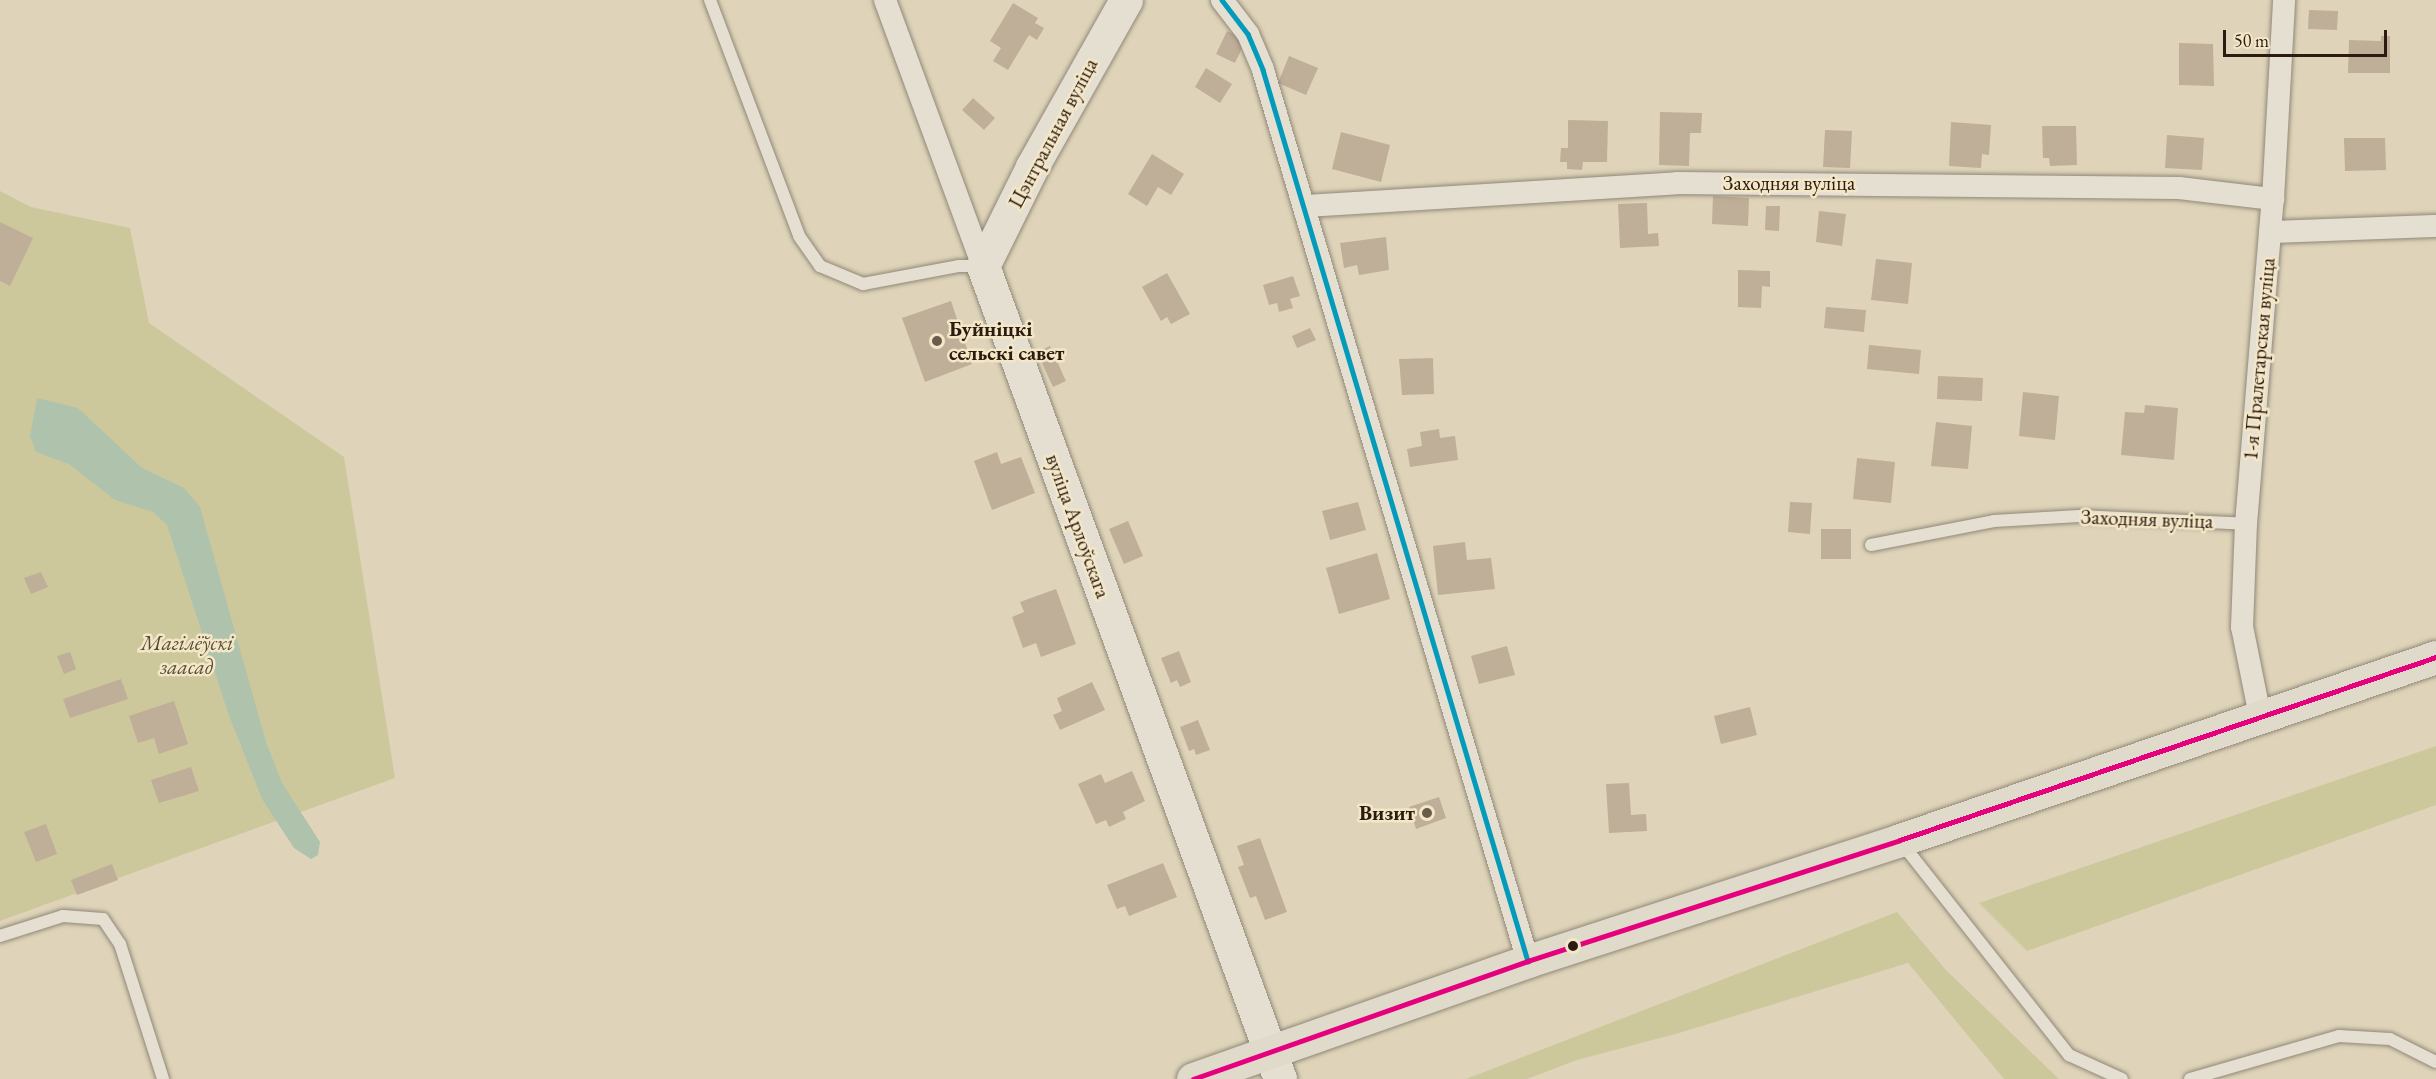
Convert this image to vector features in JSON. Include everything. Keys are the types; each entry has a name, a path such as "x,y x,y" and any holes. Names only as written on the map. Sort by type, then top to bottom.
{"main road":[{"path":"1193,1079 1275,1066 1528,961 1900,840 2436,657"}],"street":[{"name":"вуліца Арлоўскага","path":"885,0 1275,1066"},
{"name":"Цэнтральная вуліца","path":"983,266 1032,167 1126,0"},
{"path":"1222,0 1248,34 1263,70 1306,206 1528,961"},
{"name":"1-я Пралетарская вуліца","path":"2260,716 2242,627 2246,524 2273,199 2284,0"},
{"name":"Заходняя вуліца","path":"1306,206 1677,183 2179,188 2273,199"},
{"path":"2270,232 2436,226"}],"lane":[{"path":"710,0 799,236 820,266 862,284 950,267 983,266"},
{"name":"Заходняя вуліца","path":"1870,545 1994,521 2079,516 2246,524"},
{"path":"1900,840 2069,1055 2122,1079"},
{"path":"0,936 63,916 103,919 120,944 164,1079"},
{"path":"2190,1079 2339,1036 2390,1039 2436,1062"}],"green space":[{"name":"Магілёўскі заасад","path":"0,191 31,207 130,228 149,323 344,457 395,778 0,921"},
{"path":"2436,746 2436,805 2027,951 1979,903"},
{"path":"1897,912 1946,970 2059,1079 2004,1079 1908,963 1679,1033 1577,1060 1527,1079 1466,1079"}],"shaded area":[{"path":"37,398 78,408 142,468 184,488 200,507 266,742 282,783 320,842 318,855 311,859 294,848 262,799 228,713 167,525 153,512 115,500 69,464 36,452 30,436"}],"building":[{"path":"1013,3 1038,18 1035,23 1044,28 1037,40 1029,35 1008,70 993,61 1001,48 990,41"},
{"path":"2309,10 2338,11 2337,30 2308,29"},
{"path":"1227,31 1246,40 1235,63 1216,54"},
{"path":"2381,36 2390,36 2390,73 2348,73 2349,40 2381,41"},
{"path":"2179,43 2213,44 2214,86 2179,85"},
{"path":"1289,56 1318,68 1306,95 1278,83"},
{"path":"1206,68 1232,84 1220,103 1195,87"},
{"path":"973,98 995,118 984,130 962,110"},
{"path":"1660,112 1702,113 1701,133 1690,133 1689,166 1659,165"},
{"path":"1568,120 1608,121 1607,162 1583,162 1582,170 1567,169 1567,162 1560,162 1561,148 1568,148"},
{"path":"1951,122 1991,125 1989,155 1982,154 1981,168 1949,166"},
{"path":"2042,126 2076,126 2077,165 2050,166 2049,158 2043,158"},
{"path":"1825,130 1852,131 1850,168 1823,167"},
{"path":"1341,132 1390,145 1381,182 1332,169"},
{"path":"2167,135 2204,138 2202,170 2165,168"},
{"path":"2344,138 2385,138 2386,170 2345,171"},
{"path":"1152,154 1184,174 1171,195 1158,187 1147,206 1128,194"},
{"path":"1713,196 1749,198 1748,226 1712,224"},
{"path":"1647,203 1648,234 1658,233 1659,246 1620,248 1618,204"},
{"path":"1766,206 1780,206 1779,231 1765,230"},
{"path":"1819,211 1846,214 1842,246 1816,242"},
{"path":"0,222 33,238 10,286 0,281"},
{"path":"1386,237 1389,270 1359,275 1357,265 1344,268 1340,243"},
{"path":"1876,259 1912,263 1908,304 1871,300"},
{"path":"1738,270 1770,271 1770,287 1762,286 1761,308 1738,307"},
{"path":"1167,273 1190,314 1171,324 1167,317 1161,321 1142,287"},
{"path":"1293,276 1300,296 1290,299 1293,308 1279,312 1277,303 1269,305 1263,285"},
{"name":"Буйніцкі сельскі савет","path":"951,301 972,364 925,382 902,318"},
{"path":"1826,307 1866,310 1864,332 1824,328"},
{"path":"1310,328 1316,340 1297,348 1292,336"},
{"path":"1869,345 1921,350 1919,374 1867,369"},
{"path":"1050,346 1066,381 1053,387 1037,352"},
{"path":"1433,358 1434,394 1402,395 1399,359"},
{"path":"1938,376 1983,378 1982,401 1937,399"},
{"path":"2023,392 2059,396 2055,440 2019,436"},
{"path":"2145,405 2178,408 2174,460 2121,455 2125,412 2144,413"},
{"path":"1936,422 1972,426 1968,469 1931,466"},
{"path":"1439,429 1440,438 1455,436 1458,460 1410,467 1407,449 1422,446 1420,432"},
{"path":"997,452 1001,464 1021,457 1035,493 992,510 974,461"},
{"path":"1857,458 1895,462 1891,503 1853,499"},
{"path":"1358,502 1366,530 1330,540 1322,511"},
{"path":"1790,502 1812,503 1810,534 1788,532"},
{"path":"1128,521 1143,556 1124,564 1109,529"},
{"path":"1821,529 1851,529 1851,559 1821,559"},
{"path":"1465,542 1467,560 1491,558 1495,589 1438,595 1433,546"},
{"path":"1377,553 1390,599 1339,614 1326,568"},
{"path":"41,572 48,587 31,594 24,578"},
{"path":"1056,589 1076,644 1041,657 1036,643 1023,648 1012,617 1024,612 1020,602"},
{"path":"1507,646 1515,675 1479,684 1471,656"},
{"path":"1179,651 1191,682 1180,687 1177,680 1171,683 1161,658"},
{"path":"70,652 76,669 64,674 57,656"},
{"path":"121,679 128,699 70,718 63,699"},
{"path":"1092,682 1105,710 1060,730 1053,715 1062,711 1057,698"},
{"path":"174,701 188,744 159,754 154,738 138,743 129,716"},
{"path":"1750,707 1757,735 1721,744 1714,716"},
{"path":"1198,720 1210,750 1196,755 1194,749 1189,751 1180,727"},
{"path":"191,767 199,791 159,803 151,780"},
{"path":"1132,771 1145,801 1123,812 1126,819 1109,827 1106,820 1096,824 1078,784 1101,774 1105,783"},
{"path":"1629,783 1631,815 1646,814 1647,831 1609,833 1606,784"},
{"name":"Визит","path":"1439,797 1446,818 1416,829 1409,807"},
{"path":"46,824 57,854 36,862 24,832"},
{"path":"1260,838 1287,912 1265,920 1256,896 1250,898 1238,867 1244,865 1237,846"},
{"path":"1163,863 1177,897 1129,916 1125,906 1117,909 1107,885"},
{"path":"112,864 118,880 77,895 71,880"}],"transit line":[{"path":"1222,0 1248,34 1263,70 1528,961"},
{"path":"1193,1079 1528,961 1900,840 2436,657"}],"place":[{"name":"Буйніцкі сельскі савет","path":"937,341"},
{"name":"Визит","path":"1427,813"}]}
